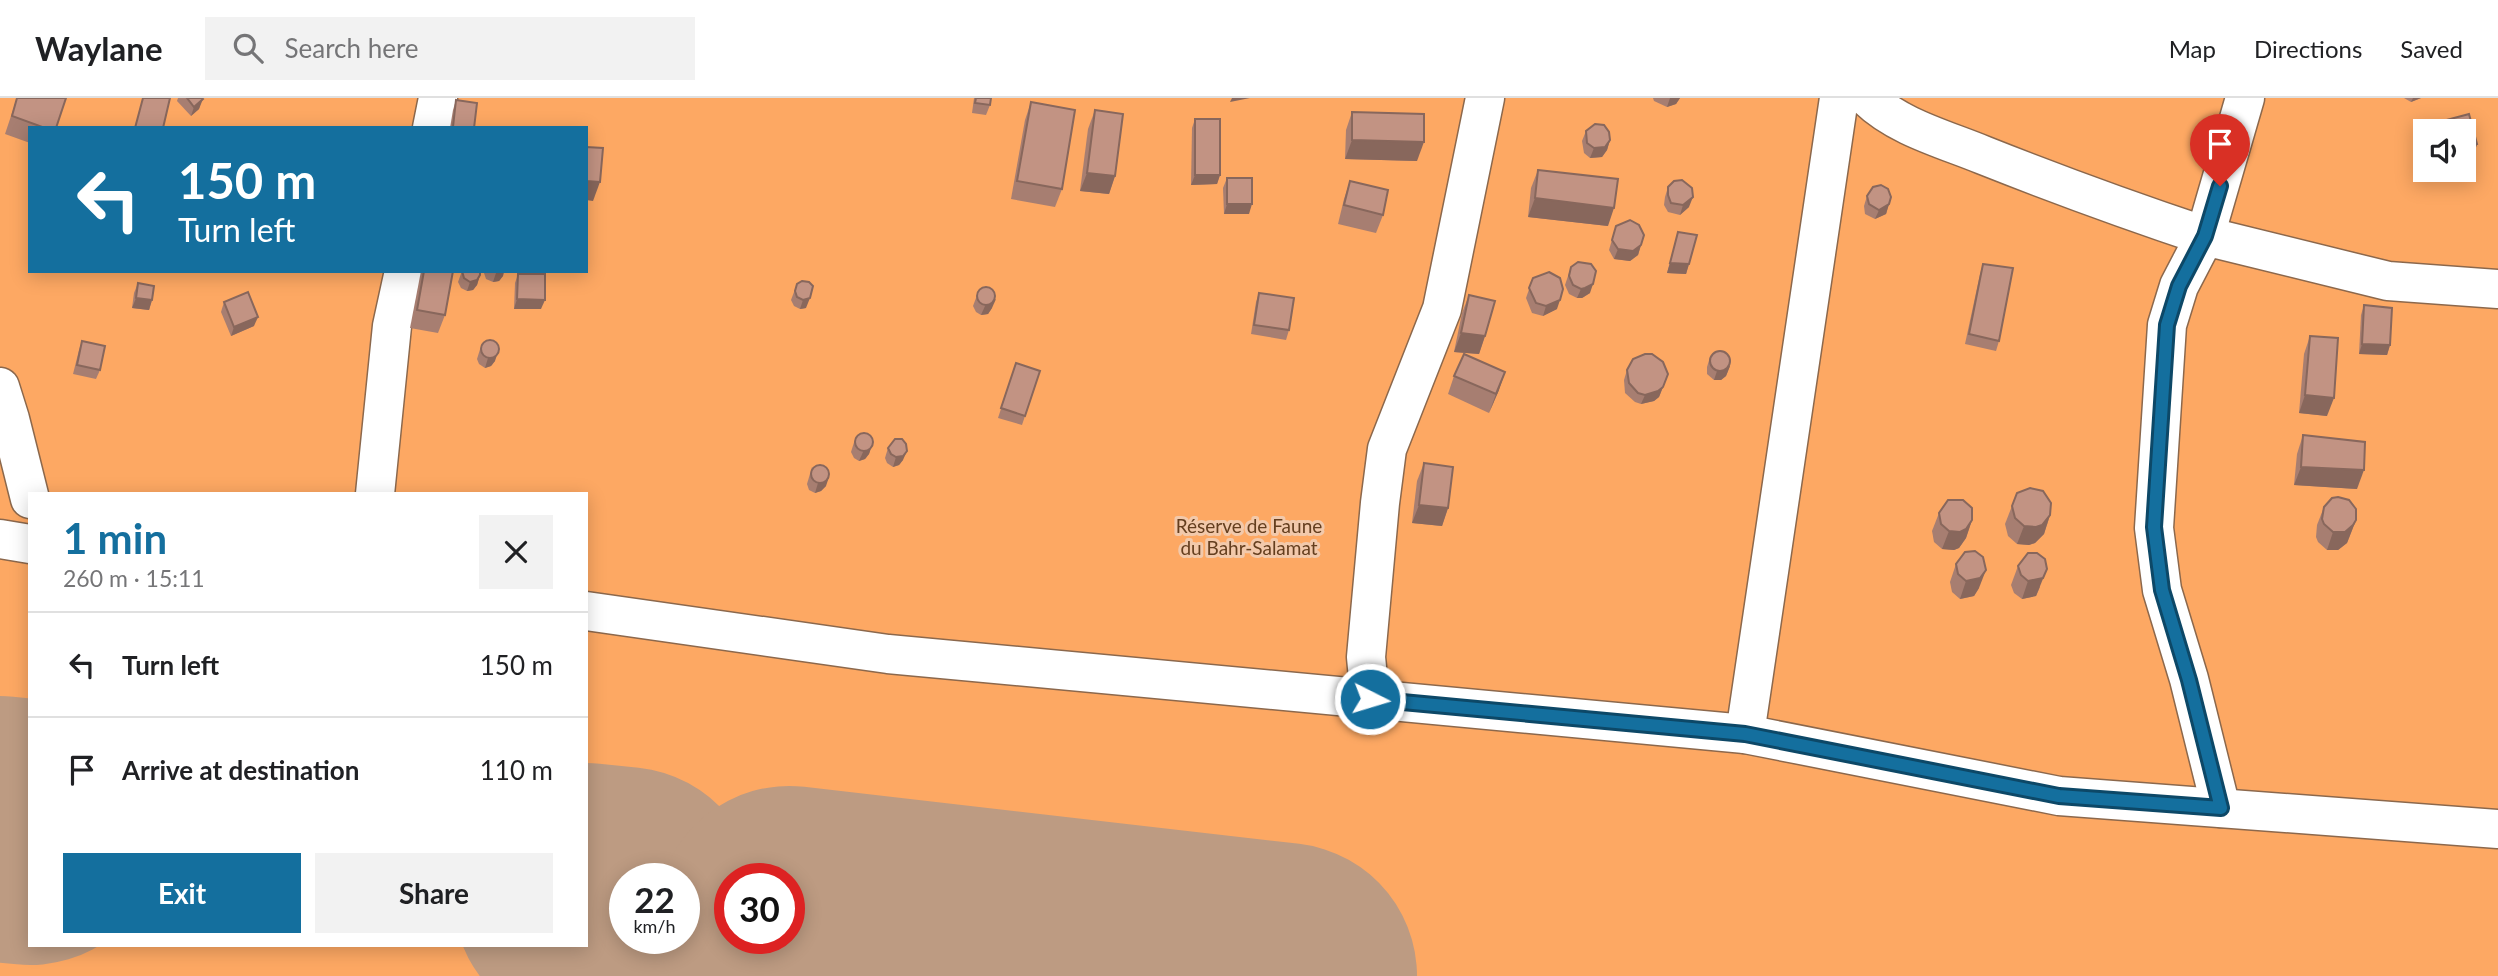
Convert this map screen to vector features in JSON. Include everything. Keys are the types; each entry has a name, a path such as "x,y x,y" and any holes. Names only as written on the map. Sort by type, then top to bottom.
{"street":[{"path":"432,126 439,98"},
{"path":"1370,699 1366,657 1387,449 1442,309 1485,98"},
{"path":"1745,734 1839,98"},
{"path":"1868,98 1910,126 2097,200 2205,236 2388,281 2498,289"},
{"path":"2221,808 2189,680 2162,590 2154,527 2167,325 2179,286 2205,236 2245,98"},
{"path":"375,492 393,326 404,273"},
{"path":"0,387 28,492"},
{"path":"0,539 28,544"},
{"path":"588,611 888,654 1745,734 2059,796 2498,829"}],"green space":[{"name":"Réserve de Faune du Bahr-Salamat","path":"0,98 2498,98 2498,976 0,976"}],"building":[{"path":"17,98 66,98 57,126 40,126 12,116"},
{"path":"143,98 170,98 163,126 136,126"},
{"path":"187,98 202,98 203,99 194,107"},
{"path":"976,98 991,98 990,105 975,103"},
{"path":"456,100 477,103 474,126 453,126"},
{"path":"1031,102 1075,110 1062,189 1017,181"},
{"path":"1095,110 1123,114 1115,176 1087,173"},
{"path":"1352,112 1424,114 1424,142 1352,140"},
{"path":"2469,114 2470,119 2450,119"},
{"path":"1195,119 1220,119 1220,175 1195,175"},
{"path":"1595,124 1604,125 1609,132 1610,140 1605,147 1594,148 1587,143 1586,131"},
{"path":"588,147 603,148 600,182 588,181"},
{"path":"1538,170 1618,179 1614,208 1535,198"},
{"path":"1227,178 1252,178 1252,204 1227,204"},
{"path":"1682,180 1692,188 1693,197 1683,205 1671,203 1668,187 1674,181"},
{"path":"1350,181 1388,190 1383,215 1344,205"},
{"path":"1881,185 1888,189 1891,197 1889,204 1879,210 1869,204 1867,196 1873,187"},
{"path":"1630,220 1639,225 1644,235 1641,245 1633,251 1618,249 1612,240 1616,226"},
{"path":"1678,232 1697,235 1689,264 1670,263"},
{"path":"1578,262 1591,264 1596,271 1593,284 1581,289 1573,285 1569,276 1571,267"},
{"path":"1983,264 2013,268 1999,341 1969,334"},
{"path":"1549,272 1560,278 1563,289 1560,300 1546,306 1536,303 1529,288 1533,278"},
{"path":"424,273 453,273 445,315 417,310"},
{"path":"463,273 480,273 477,280 470,282"},
{"path":"518,274 545,274 545,300 517,299"},
{"path":"802,281 813,286 810,298 803,300 797,297 795,291 797,284"},
{"path":"138,283 154,286 152,300 136,298"},
{"path":"986,287 994,292 995,296 990,304 986,305 978,300 977,296 982,288"},
{"path":"248,292 258,317 234,327 224,302"},
{"path":"1259,293 1294,298 1289,330 1254,325"},
{"path":"1469,295 1495,301 1485,336 1461,333"},
{"path":"2364,305 2392,308 2390,345 2362,344"},
{"path":"2310,336 2338,338 2334,398 2305,395"},
{"path":"490,340 496,343 499,349 496,355 490,358 484,355 481,349 484,343"},
{"path":"82,341 105,346 100,370 77,365"},
{"path":"1720,351 1727,354 1730,361 1727,368 1720,371 1713,368 1710,361 1713,354"},
{"path":"1464,354 1505,372 1496,394 1454,376"},
{"path":"1652,354 1663,362 1668,374 1663,387 1645,395 1638,393 1629,383 1627,370 1633,359"},
{"path":"1016,363 1040,371 1025,416 1001,408"},
{"path":"864,433 870,436 873,442 870,448 864,451 858,448 855,442 858,436"},
{"path":"2303,435 2365,442 2364,470 2301,467"},
{"path":"895,439 902,439 906,444 907,451 903,456 896,457 888,448"},
{"path":"1424,463 1453,467 1448,508 1419,505"},
{"path":"820,465 828,470 829,474 824,482 820,483 812,478 811,474 816,466"},
{"path":"2030,488 2043,491 2051,503 2050,515 2042,525 2036,527 2024,526 2015,518 2012,506 2017,493"},
{"path":"2332,498 2349,500 2356,509 2356,520 2345,532 2333,532 2322,519 2324,507"},
{"path":"1948,500 1963,500 1972,508 1972,520 1966,529 1960,532 1949,531 1941,524 1939,513"},
{"path":"1975,551 1983,557 1986,570 1980,578 1966,581 1958,574 1956,564 1965,552"},
{"path":"2028,553 2037,553 2045,559 2047,569 2043,578 2028,581 2021,575 2018,566"}],"runway":[{"path":"0,829 28,832"},
{"path":"588,896 609,898"},
{"path":"805,921 1284,976"}],"route":[{"path":"1370,699 1745,734 2059,796 2221,808 2189,680 2162,590 2154,527 2167,325 2179,286 2205,236 2220,186"}]}
